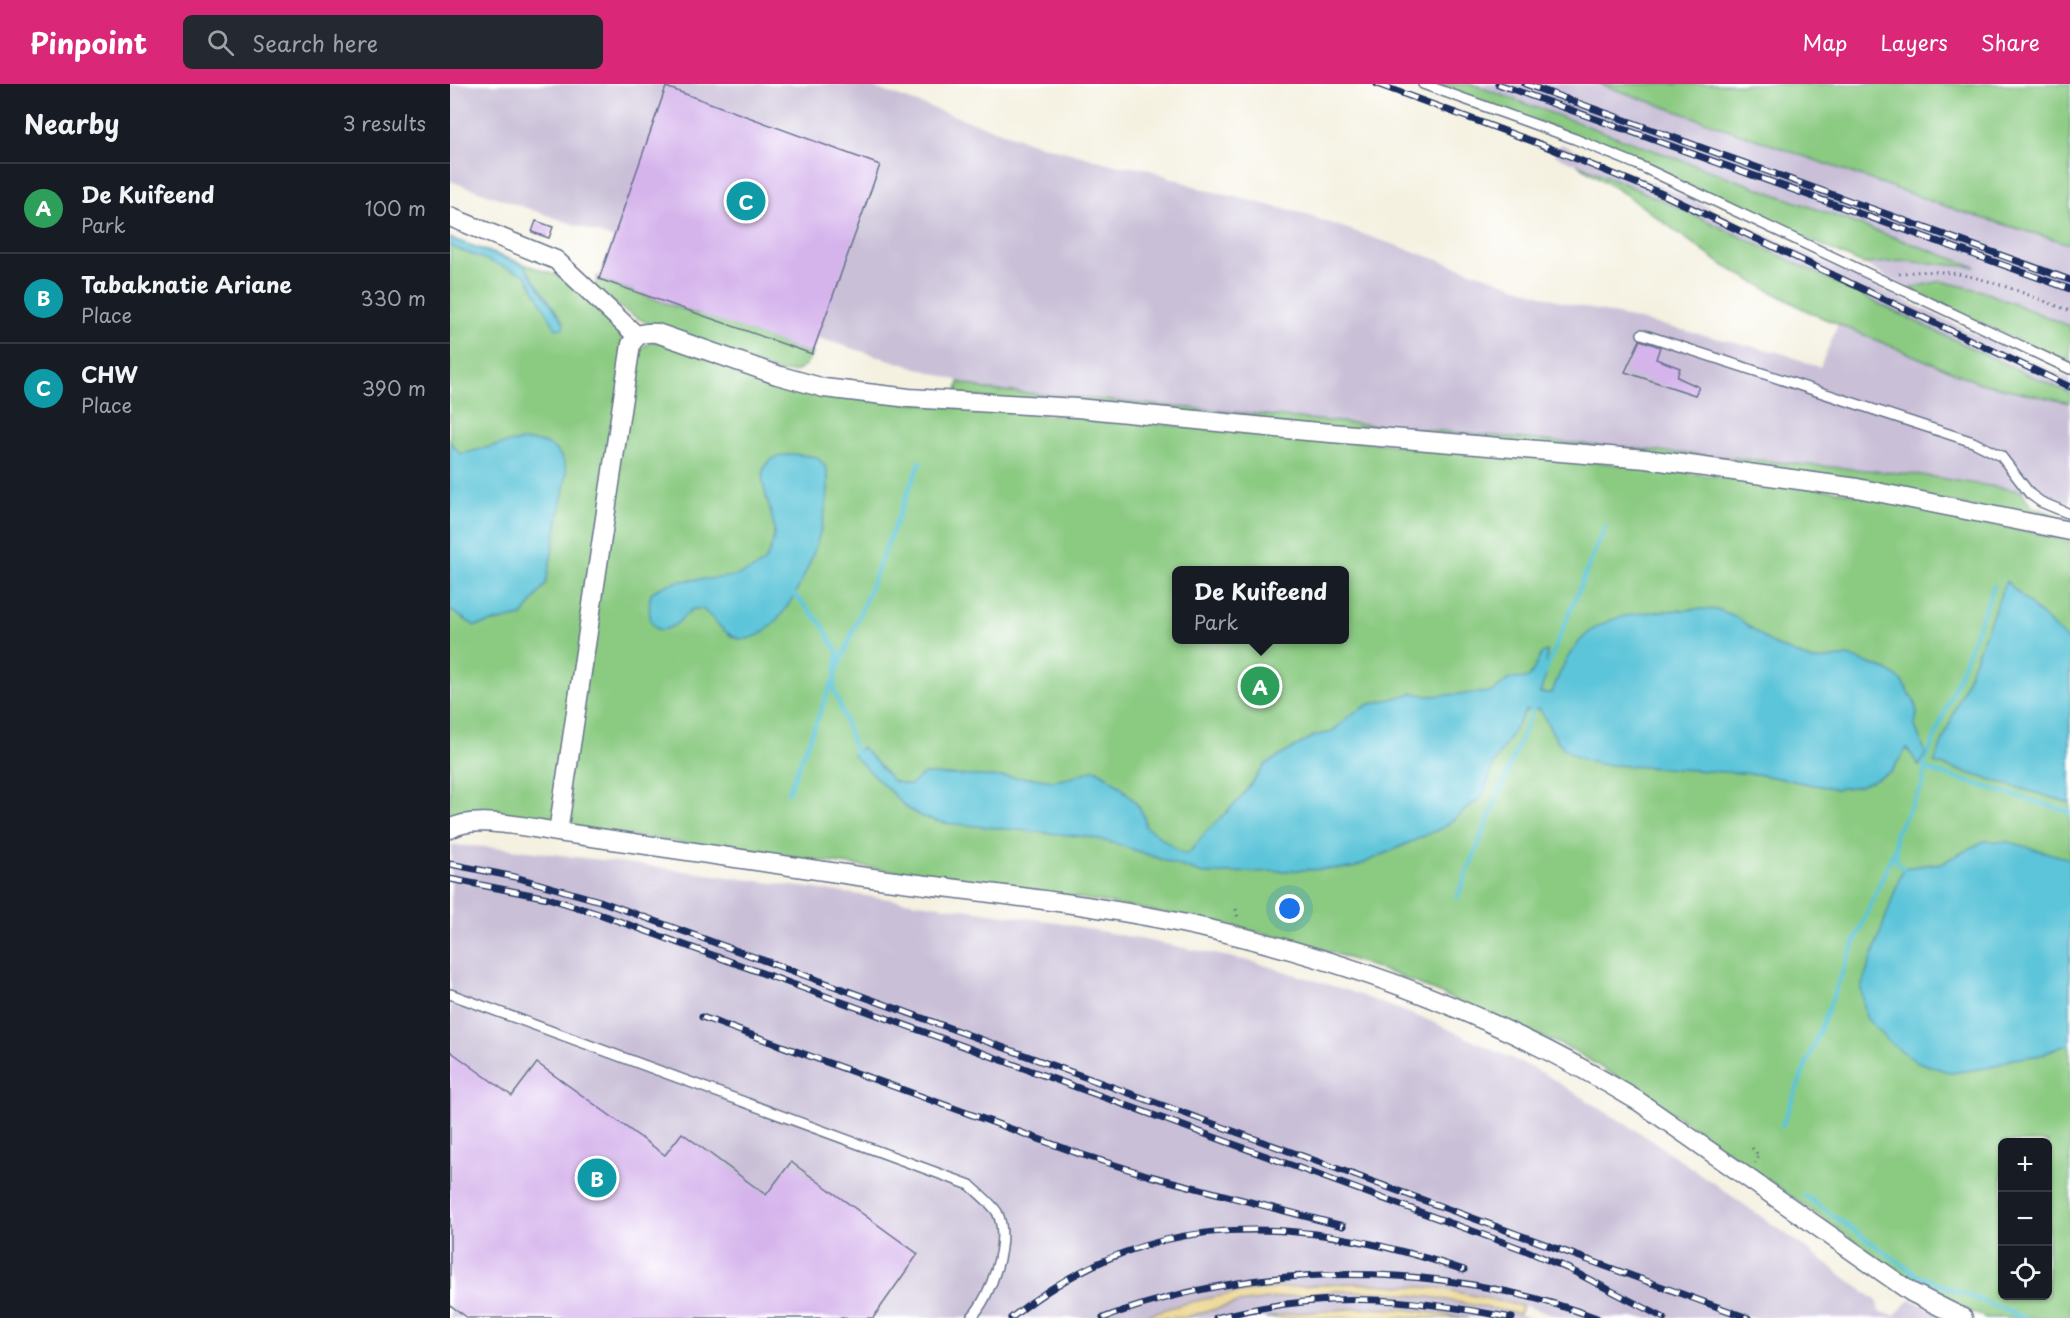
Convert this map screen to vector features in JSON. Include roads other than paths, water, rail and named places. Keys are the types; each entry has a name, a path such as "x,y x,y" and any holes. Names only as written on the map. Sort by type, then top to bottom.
{"street":[{"path":"450,217 556,260 637,336"},
{"path":"558,832 631,344 637,336 645,332 657,333 777,375 824,388 909,398 1077,408 1307,431 1646,459 1857,488 2070,531"},
{"path":"450,830 459,824 477,822 1105,909 1238,936 1405,988 1476,1017 1592,1073 1638,1101 1911,1292 1962,1318"}],"lane":[{"path":"1423,84 1626,160 2070,369"},
{"path":"1642,334 1973,442 2001,456 2030,494 2041,502 2070,514"},
{"path":"450,994 970,1185 997,1212 1000,1229 999,1256 993,1285 980,1308 971,1318"}],"water":[{"path":"450,238 524,265 564,323 563,328 556,329 526,275 450,246"},
{"path":"450,442 461,454 512,442 540,442 551,447 563,461 567,472 546,584 522,616 475,626 450,610"},
{"path":"793,454 819,459 826,469 828,490 817,543 806,572 793,598 777,620 759,635 741,639 730,635 702,609 693,609 674,625 663,630 657,629 651,620 649,606 651,593 678,582 736,576 764,562 774,535 763,484 763,473 767,464 776,457"},
{"path":"2006,581 2070,643 2070,803 1934,763"},
{"path":"1720,610 1736,617 1773,644 1813,661 1848,656 1887,670 1901,680 1915,702 1917,714 1915,726 1926,754 1919,766 1907,748 1891,772 1860,786 1836,789 1756,774 1598,764 1567,751 1556,738 1540,709 1526,710 1493,765 1483,796 1444,827 1353,868 1203,874 1117,844 1089,837 944,823 922,817 907,808 853,755 862,747 893,781 910,785 924,774 1034,778 1052,781 1070,778 1095,769 1119,786 1135,802 1141,810 1145,826 1183,854 1189,853 1205,833 1239,800 1266,764 1314,736 1332,732 1349,716 1367,705 1414,693 1428,696 1493,692 1509,679 1529,678 1542,653 1547,651 1546,675 1540,693 1552,693 1563,665 1576,645 1591,631 1608,621 1648,612"},
{"path":"1984,841 2009,842 2070,859 2070,1046 2060,1046 2042,1055 2012,1059 1992,1067 1951,1073 1918,1062 1890,1043 1866,1018 1861,988 1903,868 1942,863"}],"waterway":[{"path":"839,666 920,462"},
{"path":"1544,675 1605,526"},
{"path":"1924,765 1994,586"},
{"path":"794,594 822,624 838,654 834,689 857,756"},
{"path":"788,793 832,682"},
{"path":"1457,898 1534,706"},
{"path":"1903,868 1897,864 1895,835 1923,784 1925,766"},
{"path":"1925,769 2070,812"},
{"path":"1782,1126 1851,951 1895,848"},
{"path":"1804,1195 1917,1275 2025,1318"}],"railway":[{"path":"1377,84 1540,144 1660,193 2070,387"},
{"path":"1498,84 2070,289"},
{"path":"1525,84 2070,280"},
{"path":"450,864 515,877 600,901 1748,1318"},
{"path":"450,879 548,898 602,915 1525,1250 1569,1269"},
{"path":"702,1017 1080,1154 1150,1176 1343,1226"},
{"path":"1011,1318 1064,1281 1118,1255 1173,1238 1229,1231 1286,1231 1344,1238 1464,1270"},
{"path":"1561,1265 1664,1318"},
{"path":"1103,1318 1163,1299 1224,1285 1287,1277 1350,1274 1413,1277 1475,1285 1537,1299 1597,1318"},
{"path":"1216,1318 1292,1303 1328,1300 1400,1301 1512,1318"}],"place":[{"name":"CHW","path":"746,201"},
{"name":"De Kuifeend","path":"1260,686"},
{"name":"Tabaknatie Ariane","path":"597,1178"}]}
